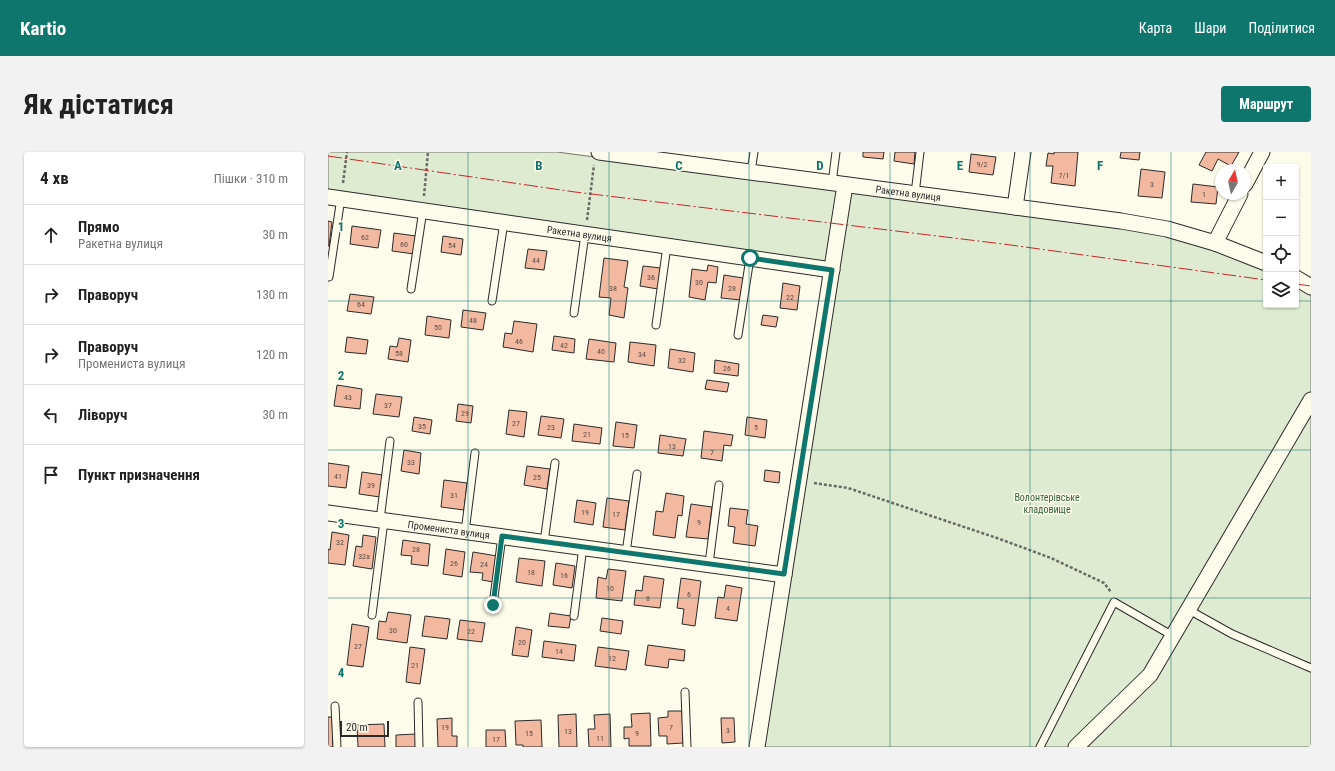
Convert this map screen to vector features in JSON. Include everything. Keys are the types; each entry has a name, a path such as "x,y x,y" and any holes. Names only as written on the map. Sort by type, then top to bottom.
{"street":[{"path":"1015,207 1023,152"},
{"path":"1251,173 1262,152"},
{"name":"Ракетна вулиця","path":"597,156 670,157 751,172 1121,221 1167,229 1215,242 1263,262"},
{"path":"757,747 832,270 839,184"},
{"name":"Ракетна вулиця","path":"334,197 832,270"},
{"path":"1215,242 1237,200"},
{"path":"1299,280 1311,287"},
{"path":"1076,747 1150,675 1311,400"},
{"name":"Промениста вулиця","path":"328,513 784,574"}],"lane":[{"path":"751,172 754,152"},
{"path":"836,152 839,184"},
{"path":"915,194 920,152"},
{"path":"329,277 334,197"},
{"path":"411,289 422,210"},
{"path":"492,301 504,222"},
{"path":"574,313 585,234"},
{"path":"656,325 668,246"},
{"path":"738,335 750,258"},
{"path":"372,615 390,441"},
{"path":"465,532 476,453"},
{"path":"544,542 555,463"},
{"path":"626,553 637,474"},
{"path":"709,564 719,485"},
{"path":"493,605 502,536"},
{"path":"574,616 583,548"},
{"path":"1040,747 1114,602 1173,636"},
{"path":"1189,610 1232,634 1311,668"},
{"path":"684,692 687,747"},
{"path":"418,702 419,747"},
{"path":"335,706 337,747"}],"path":[{"path":"334,197 347,152"},
{"path":"422,210 428,152"},
{"path":"585,234 597,156"},
{"path":"799,480 848,488 1051,558 1104,583 1111,591 1114,602"}],"green space":[{"name":"Волонтерівське кладовище","path":"328,152 557,152 829,188 1121,221 1263,262 1263,308 1299,308 1299,280 1311,287 1311,747 757,747 832,265 328,190"}],"building":[{"path":"863,152 884,152 883,159 863,157"},
{"path":"895,152 915,152 914,164 894,161"},
{"path":"1054,152 1078,152 1075,186 1051,183 1053,166 1046,166 1048,153 1054,154"},
{"path":"1121,152 1140,152 1139,160 1120,158"},
{"path":"1206,152 1239,152 1232,164 1227,164 1218,159 1212,171 1199,165"},
{"path":"971,154 996,157 993,175 969,172"},
{"path":"1141,169 1165,172 1162,198 1138,196"},
{"path":"1193,184 1215,187 1216,204 1191,202"},
{"path":"328,221 332,222 329,246 328,246"},
{"path":"352,226 381,230 378,248 350,244"},
{"path":"394,233 416,236 414,254 392,251"},
{"path":"443,236 463,239 461,255 441,252"},
{"path":"528,249 547,251 544,270 525,268"},
{"path":"604,258 628,261 624,287 628,288 624,318 609,315 611,298 599,297"},
{"path":"708,265 718,267 716,283 708,282 705,300 689,297 692,269 707,271"},
{"path":"643,266 661,268 658,289 640,286"},
{"path":"724,275 743,278 741,300 721,298"},
{"path":"783,283 800,286 797,310 780,308"},
{"path":"350,294 374,297 371,314 347,311"},
{"path":"463,310 486,313 483,330 461,327"},
{"path":"763,315 778,317 776,327 761,325"},
{"path":"427,316 451,320 449,338 425,335"},
{"path":"514,321 537,324 533,352 503,347 505,333 512,334"},
{"path":"554,336 575,339 574,353 552,350"},
{"path":"347,337 368,340 366,354 345,352"},
{"path":"399,338 411,340 408,362 388,359 390,346 397,347"},
{"path":"589,339 616,343 614,362 586,359"},
{"path":"630,342 656,345 654,366 628,362"},
{"path":"670,349 695,353 693,372 668,368"},
{"path":"715,360 739,364 738,376 714,373"},
{"path":"707,380 729,383 727,392 705,389"},
{"path":"337,385 362,389 360,409 334,406"},
{"path":"376,394 402,397 399,417 373,414"},
{"path":"458,404 473,406 471,423 456,421"},
{"path":"509,410 527,412 524,437 506,434"},
{"path":"541,416 564,419 561,438 538,435"},
{"path":"414,417 432,420 430,434 412,431"},
{"path":"747,417 767,420 765,438 745,435"},
{"path":"616,422 637,425 634,448 613,446"},
{"path":"574,424 602,428 600,444 572,441"},
{"path":"704,431 733,435 731,446 724,445 722,461 701,458"},
{"path":"660,435 686,439 683,456 658,453"},
{"path":"404,450 421,453 419,474 401,471"},
{"path":"328,463 349,466 346,488 328,486"},
{"path":"527,466 550,469 547,489 524,485"},
{"path":"765,470 780,472 779,483 764,481"},
{"path":"362,472 383,475 380,497 359,494"},
{"path":"444,480 467,483 464,510 441,507"},
{"path":"666,493 684,496 682,516 678,515 675,538 653,535 656,511 663,512"},
{"path":"607,498 629,501 625,530 603,527"},
{"path":"577,500 596,503 593,525 574,522"},
{"path":"691,504 712,507 708,539 686,537"},
{"path":"730,508 748,510 746,524 758,526 755,546 733,543 735,527 728,526"},
{"path":"332,532 349,535 345,565 328,563 328,549 330,550"},
{"path":"363,535 376,537 372,569 353,566 356,546 362,547"},
{"path":"403,540 430,544 428,566 411,564 412,556 401,555"},
{"path":"446,549 465,552 462,577 443,574"},
{"path":"473,552 497,556 493,582 482,580 483,573 470,572"},
{"path":"519,558 545,561 542,586 516,582"},
{"path":"556,563 575,566 572,588 553,585"},
{"path":"608,569 626,571 622,601 596,598 598,577 606,579"},
{"path":"644,576 664,579 660,608 634,605 636,590 642,591"},
{"path":"681,578 701,581 695,626 682,624 684,609 677,608"},
{"path":"726,585 742,588 737,621 715,618 718,597 724,598"},
{"path":"388,612 411,615 407,643 377,639 379,621 386,622"},
{"path":"550,613 571,616 569,628 548,626"},
{"path":"425,616 450,619 447,639 422,636"},
{"path":"602,618 623,621 621,634 600,631"},
{"path":"460,620 485,623 482,642 457,639"},
{"path":"352,624 369,627 363,667 347,665"},
{"path":"516,627 532,630 528,657 512,655"},
{"path":"544,641 576,645 574,661 542,657"},
{"path":"648,645 685,650 684,661 669,659 668,668 645,665"},
{"path":"410,647 425,649 420,684 406,682"},
{"path":"598,647 629,651 626,670 595,666"},
{"path":"668,711 682,711 683,743 667,744 667,736 659,736 658,718 668,717"},
{"path":"650,713 651,746 629,746 629,738 624,739 624,727 632,727 631,714"},
{"path":"576,714 577,747 559,747 558,715"},
{"path":"610,714 611,747 589,747 588,729 595,729 594,715"},
{"path":"328,717 332,717 333,747 328,747"},
{"path":"452,718 452,736 457,736 457,747 438,747 437,719"},
{"path":"721,718 734,718 735,742 722,743"},
{"path":"541,720 542,747 523,747 523,745 516,745 515,721"},
{"path":"384,724 385,747 358,747 357,725"},
{"path":"486,730 505,730 506,747 486,747"},
{"path":"416,734 416,747 396,747 396,735"}],"power":[{"path":"328,156 575,192 1003,244 1263,280"},
{"path":"1299,284 1311,286"}],"route":[{"path":"493,605 502,536 784,574 832,270 750,258"}]}
